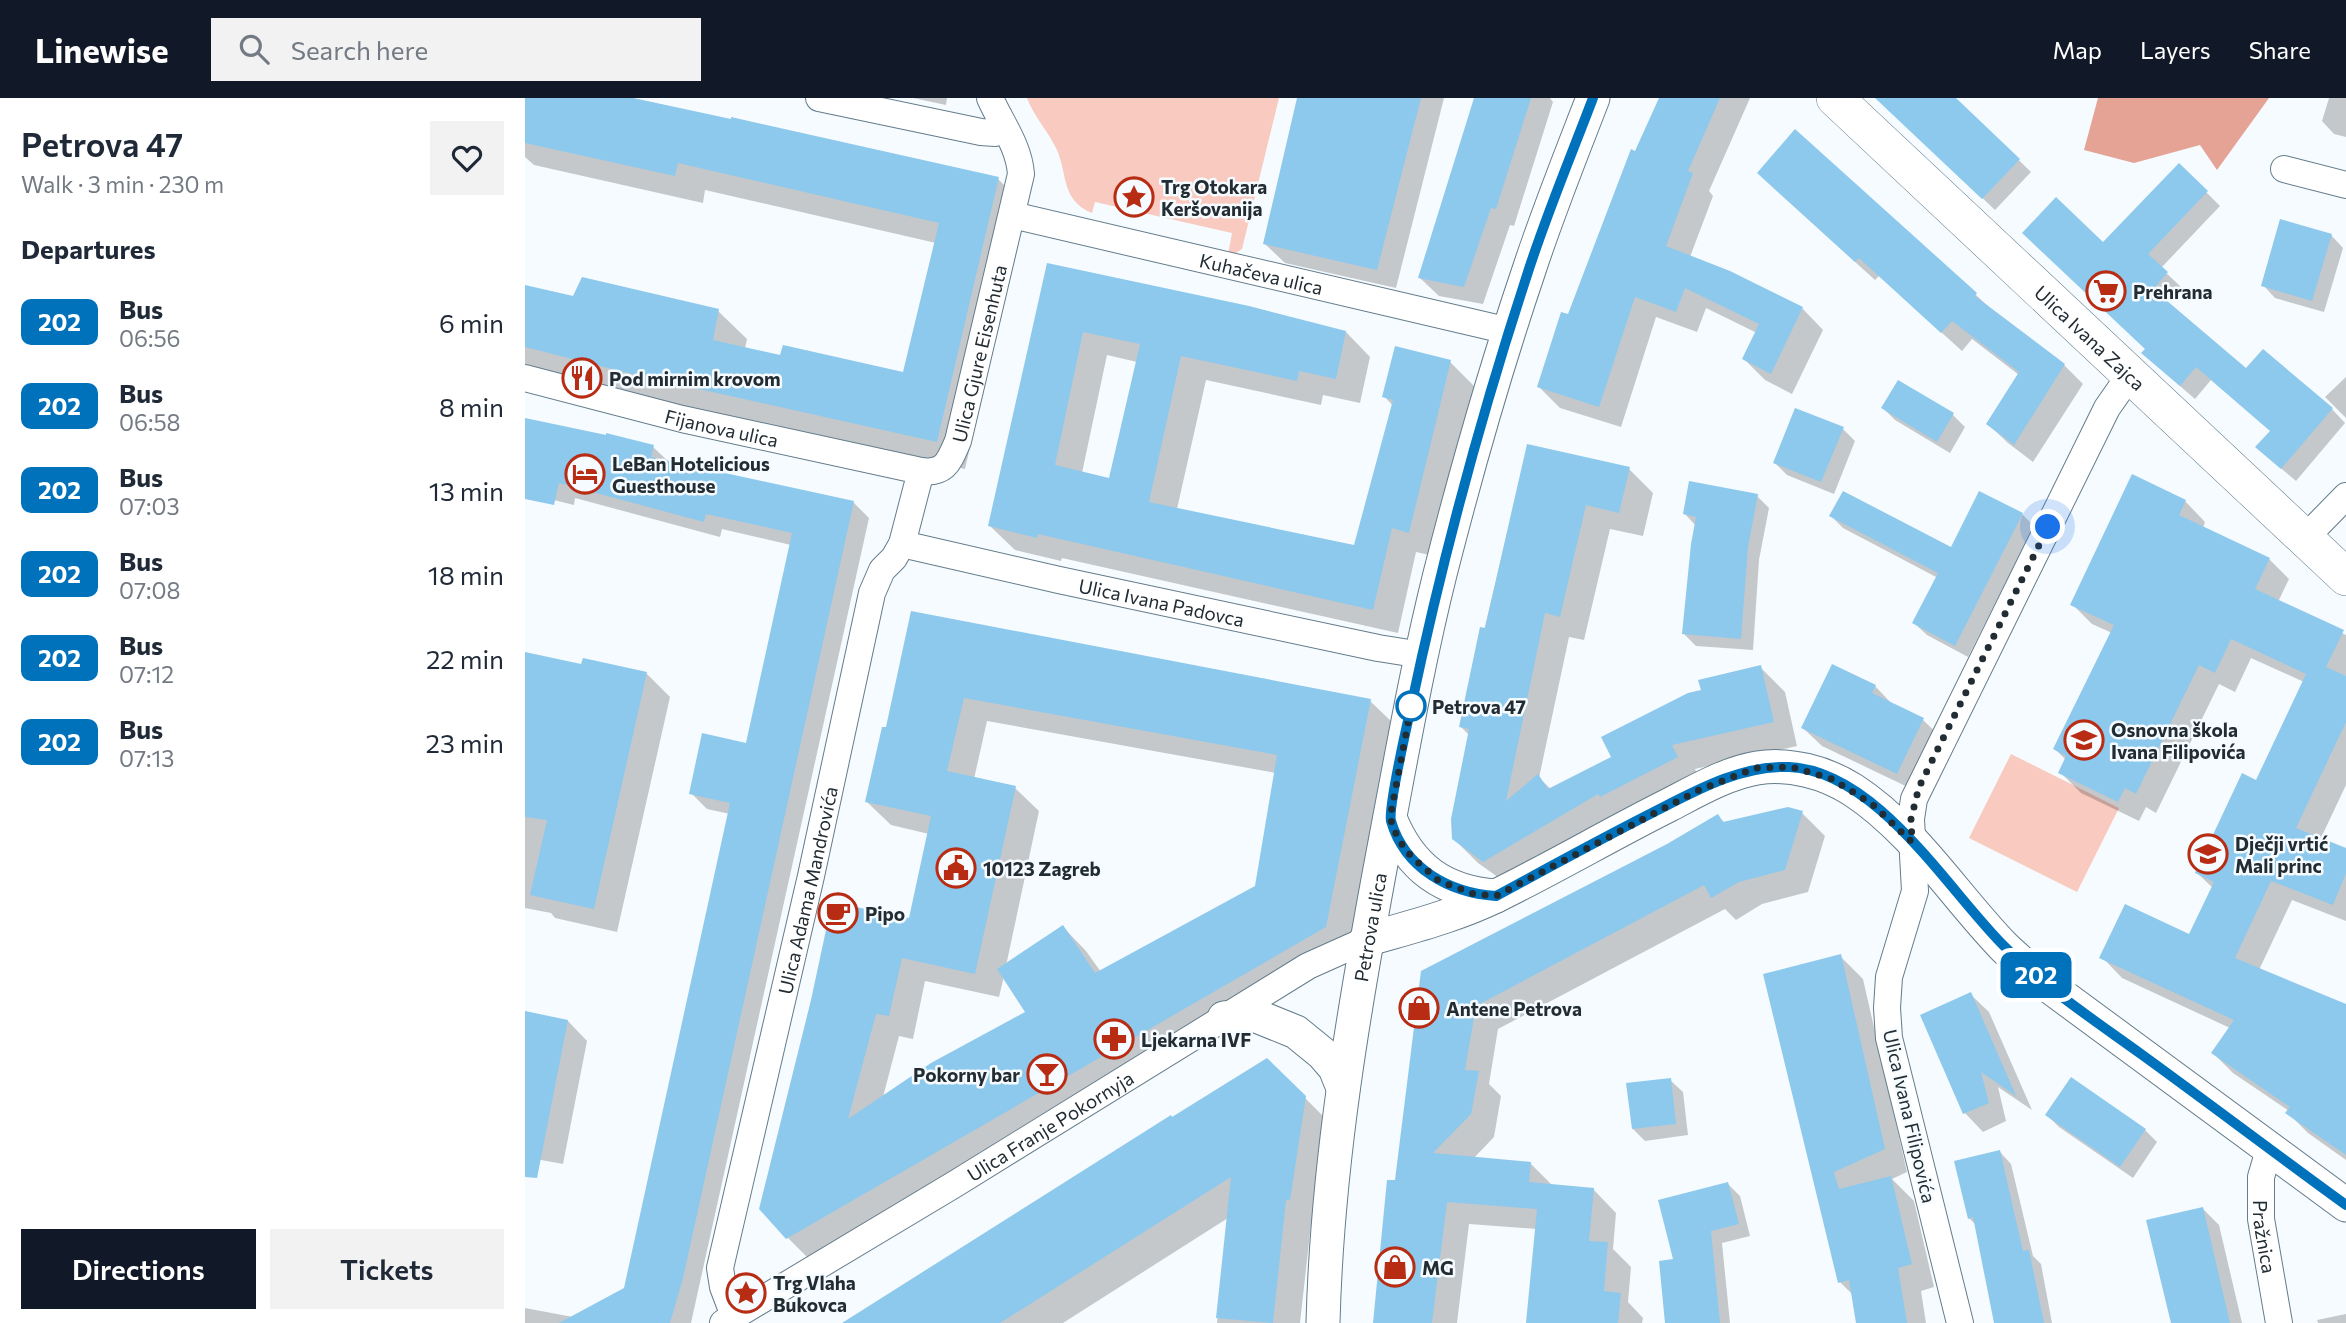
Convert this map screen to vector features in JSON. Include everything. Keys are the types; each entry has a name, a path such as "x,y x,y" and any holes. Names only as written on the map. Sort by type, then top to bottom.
{"main road":[{"name":"Ulica Ivana Zajca","path":"1835,98 2346,577"}],"street":[{"path":"819,98 981,132 1006,129"},
{"path":"990,98 1017,152 1020,167 1012,215"},
{"name":"Petrova ulica","path":"1323,1323 1343,1088 1366,940 1422,655 1465,480 1509,331 1529,269 1593,98"},
{"path":"2284,169 2346,186"},
{"name":"Kuhačeva ulica","path":"1012,215 1509,331"},
{"name":"Ulica Gjure Eisenhuta","path":"921,471 932,472 944,467 958,440 1012,215"},
{"name":"Ulica Ivana Filipovića","path":"1960,1323 1889,1038 1889,977 1915,891 1911,819 1919,787 2107,408 2130,375"},
{"name":"Fijanova ulica","path":"525,378 682,419 921,471"},
{"name":"Ulica Adama Mandrovića","path":"729,1320 720,1268 813,866 872,593 882,570 894,558 902,544 921,471"},
{"path":"2305,538 2346,496"},
{"name":"Ulica Ivana Padovca","path":"902,544 1112,592 1422,655"},
{"path":"1366,940 1426,923 1496,896 1699,790 1756,768 1792,767 1832,779 1872,804 1912,842 2003,946 2042,981 2346,1205"},
{"path":"1390,818 1398,839 1411,856 1439,881 1474,894 1496,896"},
{"name":"Ulica Franje Pokornyja","path":"729,1320 1308,966 1366,940"},
{"path":"1224,1018 1254,1015 1296,1032 1323,1054 1335,1068 1343,1088"},
{"name":"Pražnica","path":"2269,1150 2262,1177 2261,1220 2279,1323"}],"shaded area":[{"path":"1027,98 1279,98 1242,249 1228,255 1232,233 1095,202 1092,213 1082,208 1070,194 1057,150"},
{"path":"2098,98 2269,98 2217,170 2200,145 2134,163 2084,150"},
{"path":"2011,754 2119,808 2077,892 1969,838"}],"building":[{"path":"525,98 633,98 731,117 999,177 937,442 632,374 525,347 525,285 573,296 582,277 719,309 713,340 780,355 783,345 903,372 939,223 678,163 675,176 525,143"},
{"path":"1297,98 1421,98 1377,270 1263,244"},
{"path":"1474,98 1531,98 1496,209 1491,208 1464,287 1418,278"},
{"path":"1659,98 1720,98 1688,171 1693,173 1666,246 1730,271 1803,307 1771,374 1742,359 1759,324 1685,288 1676,312 1635,297 1599,407 1537,387 1561,312 1568,314 1631,149 1635,151"},
{"path":"1875,98 1956,98 2020,159 1982,199"},
{"path":"1795,129 1977,293 1975,296 2065,364 2014,445 1986,424 2019,372 1952,321 1941,333 1859,258 1855,262 1757,173"},
{"path":"2179,163 2208,191 2148,254 2168,272 2153,289 2246,368 2263,349 2333,408 2281,469 2255,447 2270,431 2196,367 2180,386 2141,353 2145,349 2022,233 2056,197 2103,242"},
{"path":"2280,219 2332,234 2312,301 2261,286"},
{"path":"1047,263 1249,306 1346,331 1336,379 1299,371 1297,381 1181,356 1149,502 1354,545 1393,400 1382,397 1395,346 1451,360 1409,533 1392,528 1373,610 1038,534 1037,538 988,526","holes":["1083,332 1140,344 1109,478 1055,465"]},
{"path":"1898,380 1954,413 1937,442 1881,408"},
{"path":"1795,408 1844,427 1821,482 1773,463"},
{"path":"525,418 654,445 651,457 854,501 683,1278 670,1323 559,1323 624,1288 730,803 689,794 702,733 746,743 792,533 706,514 704,522 559,483 554,505 525,499"},
{"path":"1527,444 1630,467 1619,513 1586,505 1560,617 1545,613 1506,801 1538,774 1548,789 1611,757 1601,737 1688,693 1701,690 1698,680 1761,665 1774,722 1672,745 1678,757 1600,797 1598,794 1483,862 1452,839 1451,819 1469,729 1459,727 1480,627 1485,628"},
{"path":"2132,474 2186,500 2179,515 2270,558 2255,589 2344,630 2326,667 2346,676 2346,722 2296,828 2346,848 2346,873 2333,905 2271,881 2235,958 2346,1004 2346,1155 2285,1113 2290,1107 2211,1053 2234,1020 2099,958 2125,904 2189,934 2214,882 2195,873 2242,773 2256,780 2306,674 2231,639 2215,673 2199,665 2136,794 2125,788 2118,802 2058,773 2066,756 2053,749 2114,625 2070,605"},
{"path":"1689,481 1758,494 1748,547 1741,639 1682,634 1696,517 1683,514"},
{"path":"1843,491 1951,547 1979,491 2023,513 1955,646 1912,623 1938,573 1829,516"},
{"path":"911,611 1371,699 1326,927 786,1239 759,1209 811,1000 832,902 909,918 931,816 865,802 882,727 886,727","holes":["964,698 1277,755 1255,886 1095,973 1063,925 997,969 1025,1012 931,1063 848,1119 876,1014 889,1016 902,958 975,974 1016,786 947,771"]},
{"path":"525,652 581,664 583,658 647,672 594,909 530,895 547,820 525,817"},
{"path":"1832,664 1876,685 1872,693 1924,718 1897,774 1801,728"},
{"path":"1788,807 1803,811 1785,870 1739,882 1711,898 1704,885 1476,1006 1465,1070 1479,1071 1471,1114 1433,1153 1531,1162 1529,1182 1594,1188 1589,1241 1608,1242 1604,1291 1621,1293 1618,1323 1526,1323 1537,1209 1447,1202 1432,1323 1373,1323 1387,1180 1395,1180 1421,971 1667,844 1718,814 1723,822"},
{"path":"1841,954 1885,1149 1834,1172 1839,1189 1891,1176 1912,1264 1898,1268 1907,1323 1856,1323 1849,1280 1838,1283 1763,974"},
{"path":"1971,992 2016,1096 1981,1072 1989,1103 1963,1114 1920,1015"},
{"path":"525,1011 568,1020 537,1178 525,1177"},
{"path":"1267,1058 1306,1096 1290,1200 1286,1200 1273,1323 1216,1318 1231,1177 1000,1323 842,1323 1171,1115 1172,1117"},
{"path":"2071,1077 2146,1129 2120,1167 2045,1115"},
{"path":"1671,1078 1676,1124 1632,1129 1626,1083"},
{"path":"2000,1150 2023,1251 2029,1250 2044,1323 1994,1323 1973,1217 1968,1219 1954,1161"},
{"path":"1728,1182 1739,1224 1711,1231 1720,1323 1665,1323 1659,1261 1673,1259 1658,1200"},
{"path":"2203,1207 2230,1323 2171,1323 2146,1220"}],"bus line":[{"name":"202","path":"1593,98 1529,269 1509,331 1440,574 1406,726 1390,818 1398,839 1411,856 1439,881 1474,894 1496,896 1652,813 1699,790 1756,768 1792,767 1832,779 1851,789 1893,822 2003,946 2042,981 2346,1205"}],"place":[{"name":"Trg Otokara Keršovanija","path":"1134,197"},
{"name":"Prehrana","path":"2106,291"},
{"name":"Pod mirnim krovom","path":"582,378"},
{"name":"LeBan Hotelicious Guesthouse","path":"585,474"},
{"name":"Petrova 47","path":"1411,706"},
{"name":"Osnovna škola Ivana Filipovića","path":"2084,740"},
{"name":"Dječji vrtić Mali princ","path":"2208,854"},
{"name":"10123 Zagreb","path":"956,868"},
{"name":"Pipo","path":"838,913"},
{"name":"Antene Petrova","path":"1419,1008"},
{"name":"Ljekarna IVF","path":"1114,1039"},
{"name":"Pokorny bar","path":"1047,1074"},
{"name":"MG","path":"1395,1267"},
{"name":"Trg Vlaha Bukovca","path":"746,1293"}],"route":[{"path":"1411,706 1412,702 1390,818 1398,839 1427,872 1439,881 1474,894 1496,896 1699,790 1756,768 1792,767 1832,779 1872,804 1912,842 1911,819 1919,787 2048,527"}]}
